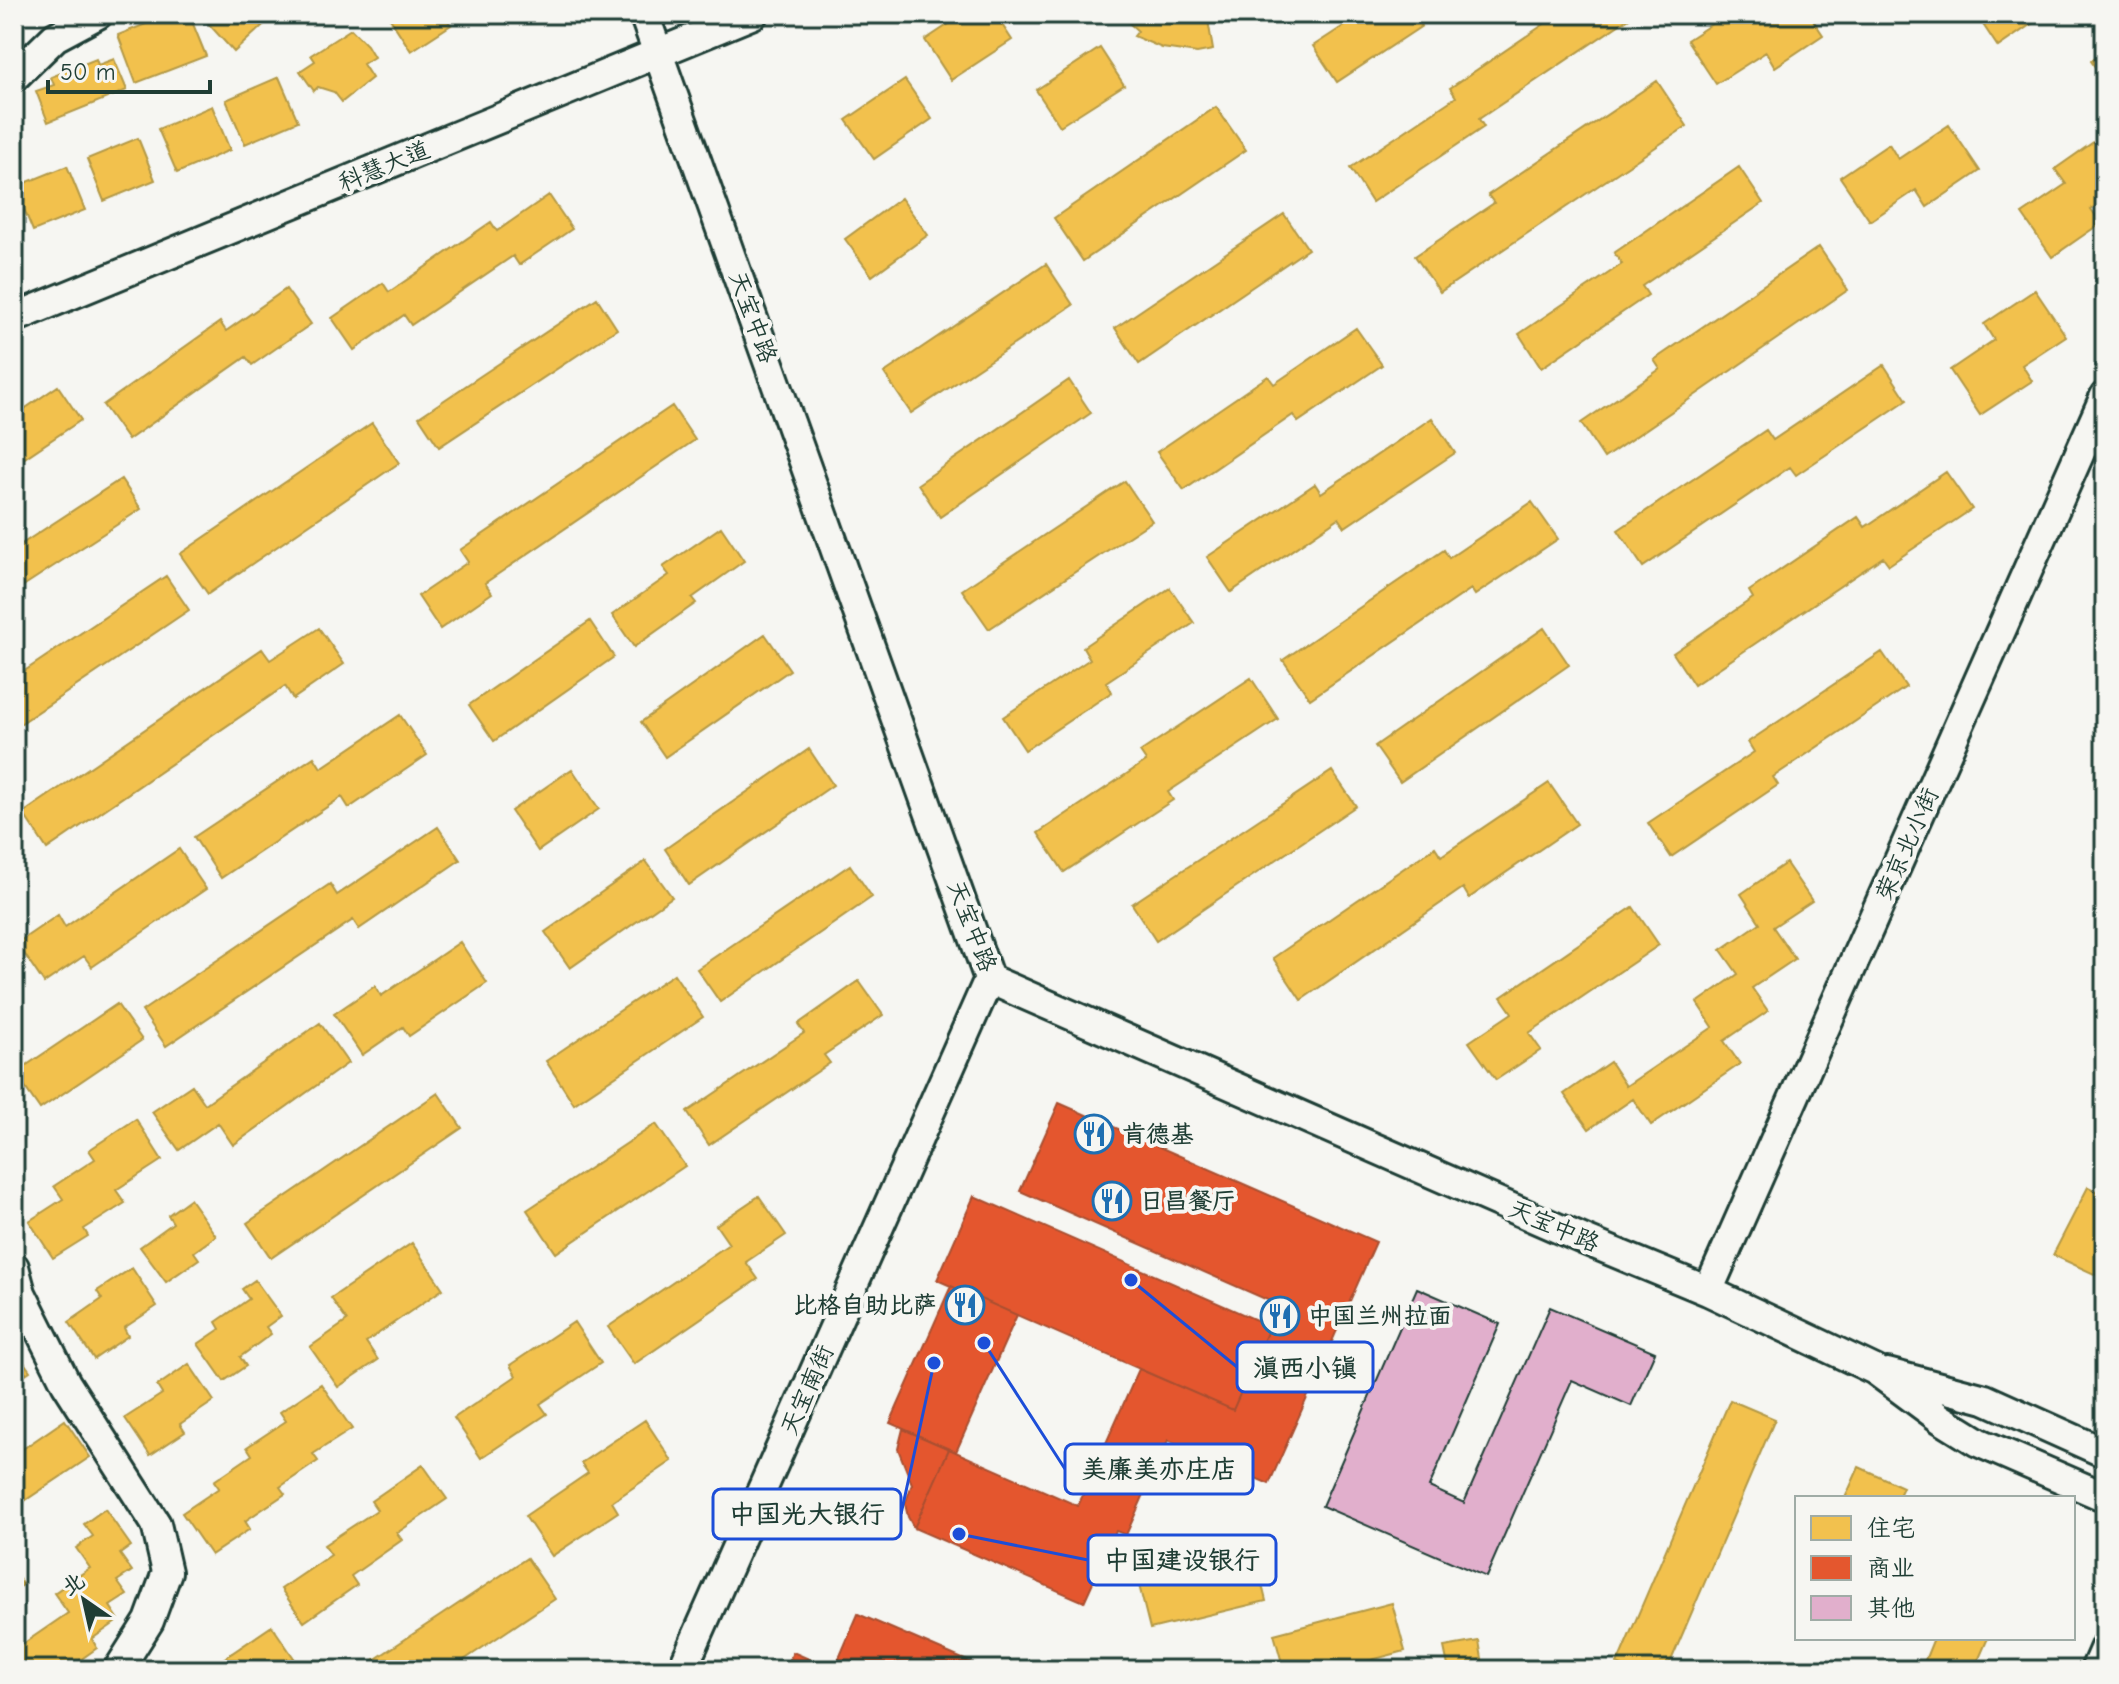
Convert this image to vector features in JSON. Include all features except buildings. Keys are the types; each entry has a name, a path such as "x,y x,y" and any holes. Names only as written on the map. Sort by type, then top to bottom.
{"street":[{"path":"14,77 55,37 98,14"},
{"path":"644,14 659,53"},
{"name":"科慧大道","path":"14,318 753,14"},
{"name":"天宝中路","path":"659,53 989,979 1708,1291 1875,1370 1985,1399 2105,1453"},
{"name":"荣京北小街","path":"1708,1291 2105,396"},
{"name":"天宝南街","path":"682,1670 989,979"},
{"path":"14,1267 21,1293 66,1383 156,1524 167,1572 149,1621 118,1670"},
{"name":"天宝中路","path":"1875,1370 1978,1442 2105,1497"},
{"path":"2095,1670 2105,1647"}],"place":[{"name":"肯德基","path":"1094,1134"},
{"name":"日昌餐厅","path":"1112,1201"},
{"name":"滇西小镇","path":"1131,1280"},
{"name":"比格自助比萨","path":"965,1305"},
{"name":"中国兰州拉面","path":"1280,1316"},
{"name":"美廉美亦庄店","path":"984,1343"},
{"name":"中国光大银行","path":"934,1363"},
{"name":"中国建设银行","path":"959,1534"}]}
